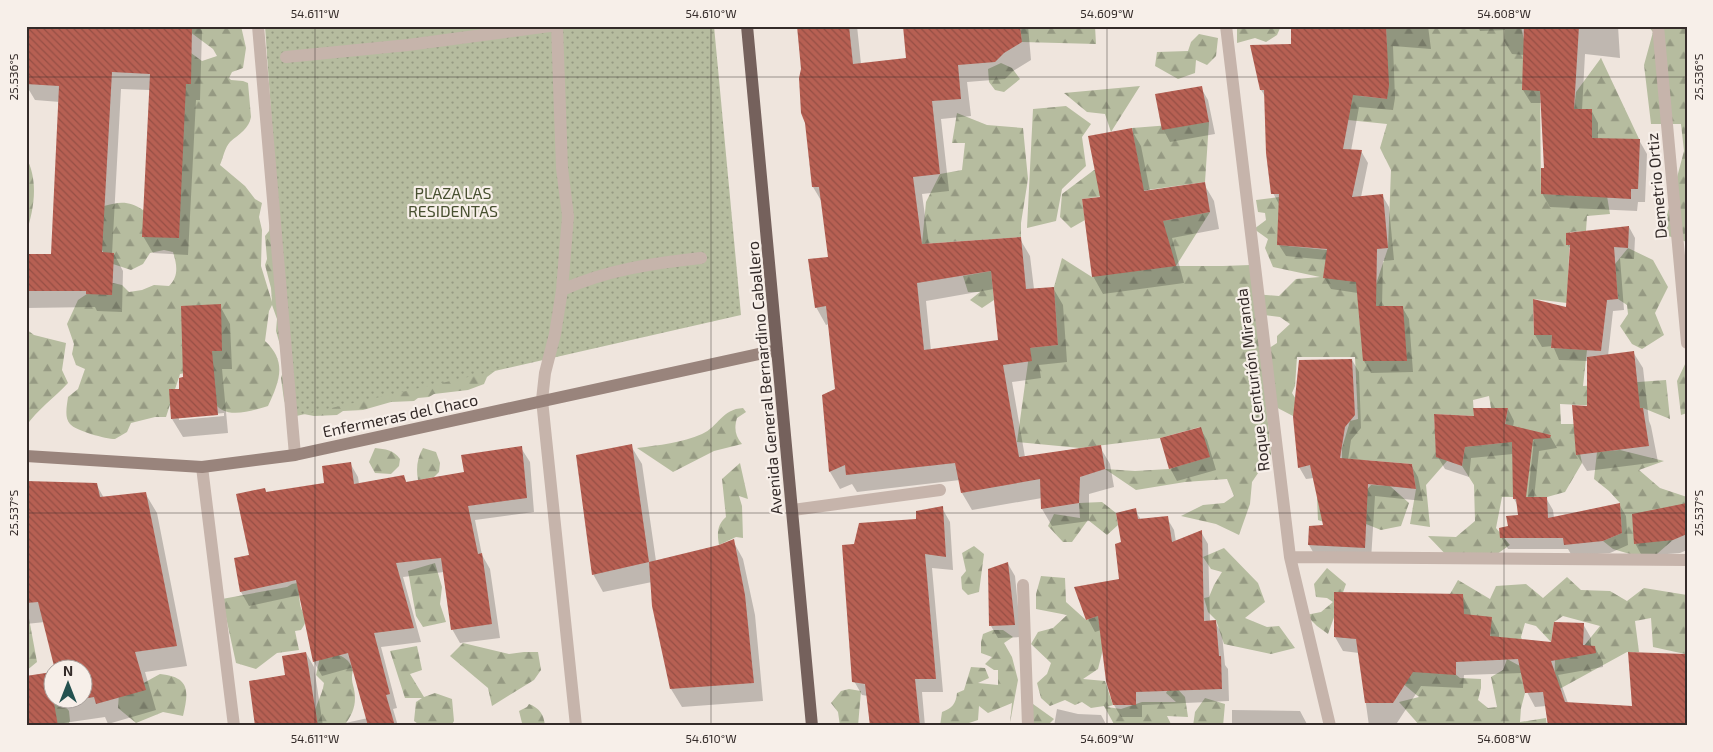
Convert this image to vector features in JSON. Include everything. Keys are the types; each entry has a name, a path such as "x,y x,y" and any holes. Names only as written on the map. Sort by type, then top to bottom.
{"main road":[{"name":"Avenida General Bernardino Caballero","path":"747,26 793,510 810,725"},
{"name":"Enfermeras del Chaco","path":"26,456 202,467 295,455 777,350"}],"street":[{"path":"258,26 295,455"},
{"path":"286,57 408,45 550,26"},
{"path":"557,26 562,168 568,216 562,290 555,334 545,373 542,400 576,726"},
{"name":"Roque Centurión Miranda","path":"1226,26 1290,557 1330,726"},
{"name":"Demetrio Ortiz","path":"1658,26 1687,343"},
{"path":"562,290 583,281 645,265 702,258"},
{"path":"202,467 234,726"},
{"path":"793,510 940,490"},
{"path":"1290,557 1687,560"},
{"path":"1023,585 1028,726"}],"green space":[{"path":"182,26 241,26 246,48 243,68 232,72 229,78 248,83 251,117 246,128 228,144 220,165 245,186 255,199 262,203 259,217 262,230 261,266 272,302 271,288 265,265 267,259 265,236 269,231 270,223 495,371 487,377 484,384 468,390 434,394 429,397 418,398 414,401 391,402 363,410 343,411 337,415 314,416 288,411 284,400 281,378 284,368 276,331 277,319 272,305 269,311 265,341 277,357 279,372 278,380 268,406 238,413 223,410 217,406 211,396 205,369 180,374 166,417 155,417 131,423 127,432 115,439 91,434 70,424 66,415 68,397 78,389 85,369 76,365 72,354 74,344 67,324 78,300 100,285 113,283 122,285 129,292 142,290 154,285 169,286 176,274 173,252 164,250 150,253 143,264 131,270 110,263 99,245 104,206 125,203 143,210 169,172 191,53 202,61 217,56 213,49"},
{"name":"PLAZA LAS RESIDENTAS","path":"265,26 714,26 741,315 292,417"},
{"path":"1020,26 1095,26 1096,44 1022,42"},
{"path":"1237,26 1281,26 1277,35 1266,42 1255,38 1237,43"},
{"path":"1386,26 1521,26 1540,91 1541,194 1607,196 1610,214 1587,216 1586,231 1570,232 1567,303 1533,299 1534,335 1552,335 1551,348 1587,350 1583,386 1666,380 1670,419 1643,408 1560,404 1561,424 1574,424 1582,463 1565,492 1547,497 1502,497 1496,528 1510,545 1497,554 1452,561 1428,536 1456,537 1475,521 1474,485 1462,466 1465,447 1502,443 1508,408 1491,408 1489,396 1473,400 1474,416 1434,414 1436,446 1447,461 1426,485 1430,527 1410,524 1416,489 1412,464 1364,460 1358,483 1342,465 1342,448 1350,421 1358,419 1355,357 1297,357 1295,386 1292,393 1305,413 1293,416 1266,402 1271,454 1252,482 1250,504 1239,535 1216,524 1181,516 1203,505 1224,503 1234,496 1227,479 1185,482 1136,490 1105,469 1135,471 1169,469 1209,457 1200,427 1160,438 1080,448 1017,442 1030,348 1058,345 1054,287 1062,258 1092,277 1163,221 1210,212 1176,266 1250,265 1254,294 1279,296 1296,279 1320,277 1273,267 1265,248 1268,239 1254,229 1266,220 1265,213 1258,212 1256,200 1294,195 1278,245 1327,250 1376,284 1388,248 1391,170 1380,148 1387,124 1348,120 1309,95 1387,53","holes":["1387,75 1387,99 1360,96","1256,314 1280,317 1290,324 1277,336 1277,343 1261,353"]},
{"path":"1648,26 1687,26 1687,242 1662,234 1684,151 1681,124 1651,124 1644,65 1653,32"},
{"path":"1199,34 1218,38 1216,56 1207,65 1196,60 1195,73 1178,79 1155,66 1157,52 1188,51 1191,42"},
{"path":"1601,58 1640,141 1635,159 1592,140 1591,109 1574,109 1576,92"},
{"path":"1001,63 1012,68 1020,79 1004,92 995,90 989,82 988,69"},
{"path":"1140,86 1111,132 1105,114 1087,112 1064,93"},
{"path":"1066,106 1091,124 1082,137 1086,166 1062,189 1056,221 1027,228 1033,109"},
{"path":"957,113 987,125 1023,128 1028,179 1021,223 1021,237 922,244 926,202 940,174 962,170 965,143 952,143"},
{"path":"1209,122 1205,182 1082,199 1085,220 1071,228 1060,217 1062,194 1094,170 1138,162 1132,128"},
{"path":"26,157 33,176 34,195 26,234"},
{"path":"1628,248 1653,260 1668,287 1655,313 1664,335 1642,349 1632,344 1620,326 1628,314 1627,305 1618,299 1615,264"},
{"path":"991,271 994,300 982,308 970,300 980,292 968,292 963,276"},
{"path":"26,329 34,335 66,343 62,370 68,383 26,426"},
{"path":"1687,360 1687,413 1681,415 1677,381"},
{"path":"743,408 746,412 737,418 735,429 742,444 714,451 673,472 637,448 686,440 702,434 725,415 736,409"},
{"path":"375,448 392,452 400,459 399,466 391,474 375,473 369,462"},
{"path":"423,448 436,452 440,463 439,472 434,477 418,480 419,456"},
{"path":"1620,450 1664,461 1639,470 1660,488 1687,497 1687,501 1674,520 1674,539 1650,560 1613,549 1603,541 1622,533 1620,503 1594,479 1597,452"},
{"path":"740,463 748,499 739,496 742,506 743,538 736,537 719,545 718,530 726,517 722,479"},
{"path":"1371,485 1390,486 1409,503 1401,526 1381,530 1366,524 1336,526 1318,520 1317,498 1347,493 1363,494"},
{"path":"1102,502 1116,513 1118,525 1107,535 1088,520 1072,542 1063,542 1048,526 1054,514 1080,518 1079,503"},
{"path":"974,546 984,554 979,592 968,595 962,589 961,577 966,571 962,553"},
{"path":"1224,548 1258,583 1265,602 1245,618 1267,627 1279,626 1295,648 1271,654 1224,644 1216,620 1208,612 1204,598 1209,597 1222,572 1211,569 1203,557"},
{"path":"435,563 442,587 440,604 446,622 423,627 416,616 408,571"},
{"path":"1327,568 1346,584 1328,634 1306,615 1321,612 1333,602 1327,598 1316,597 1314,584"},
{"path":"1041,576 1065,578 1066,602 1086,620 1098,616 1103,649 1098,669 1083,679 1105,681 1113,705 1107,707 1121,709 1142,702 1176,702 1166,693 1172,683 1185,697 1188,717 1167,716 1172,726 1115,726 1104,706 1091,708 1082,702 1075,705 1065,700 1050,706 1041,698 1037,683 1047,674 1051,663 1031,644 1038,632 1053,628 1067,615 1036,609 1036,594"},
{"path":"1567,577 1581,590 1610,591 1627,601 1644,588 1687,595 1687,681 1685,654 1653,647 1651,618 1635,621 1639,652 1627,652 1554,692 1555,660 1583,647 1600,626 1563,616 1554,622 1551,642 1536,626 1525,623 1521,637 1528,655 1507,659 1490,641 1491,617 1465,617 1450,594 1458,580 1490,599 1496,586 1526,584 1543,598"},
{"path":"298,583 300,604 306,619 301,630 295,631 299,650 277,653 256,669 236,663 222,599 287,587"},
{"path":"26,612 28,613 37,662 26,671"},
{"path":"993,630 1003,630 1013,637 1004,643 1012,657 1018,680 1010,723 1012,703 988,713 979,706 978,720 969,723 967,726 940,726 942,712 951,707 956,700 957,693 964,690 971,667 985,668 989,678 978,683 998,685 998,670 994,670 985,664 992,657 981,653 983,634"},
{"path":"463,643 509,654 538,652 541,670 534,680 492,706 488,688 450,656"},
{"path":"417,646 422,670 410,674 424,697 435,693 452,699 454,721 451,726 421,726 414,721 416,702 422,698 405,698 390,651"},
{"path":"334,653 346,659 353,670 352,679 355,699 353,709 344,726 314,726 315,709 324,683 316,675 320,657"},
{"path":"1507,659 1520,666 1525,693 1520,722 1546,718 1547,726 1445,726 1442,724 1420,726 1399,702 1419,697 1402,683 1418,664 1439,661 1460,678 1481,679 1478,700 1488,708 1497,707 1491,677 1503,670"},
{"path":"160,674 177,678 185,687 186,699 183,716 163,712 136,723 118,708 119,693 140,685"},
{"path":"849,689 861,691 858,726 840,726 838,712 831,703 841,691"},
{"path":"1205,698 1225,704 1223,726 1193,726 1195,712"},
{"path":"529,704 536,707 540,712 545,726 522,726 519,711"},
{"path":"1033,704 1054,719 1047,726 1026,726"},
{"path":"54,710 68,710 70,721 67,726 55,726"}],"building":[{"path":"26,26 192,26 191,84 186,84 179,238 142,237 150,74 112,72 102,252 114,253 112,295 86,294 86,291 26,291 26,254 51,254 59,86 26,84"},
{"path":"797,26 849,26 853,64 906,58 903,26 1020,26 1022,42 1004,53 995,62 958,65 961,99 932,101 940,174 913,177 922,244 1021,237 1026,289 1054,287 1058,345 1030,348 1032,361 1003,365 1019,457 1101,445 1105,469 1080,477 1079,503 1041,509 1040,479 961,493 955,463 846,475 845,465 829,472 822,395 835,389 826,306 815,308 808,259 828,257 819,187 812,187 805,123 801,113 799,78 801,69","holes":["991,271 998,340 924,350 917,283"]},
{"path":"1291,26 1386,26 1389,85 1387,99 1353,95 1343,149 1362,150 1352,197 1383,194 1388,248 1377,249 1376,306 1403,306 1407,361 1363,361 1356,282 1323,278 1327,249 1277,245 1279,194 1271,194 1266,153 1264,90 1260,90 1250,45 1291,44"},
{"path":"1524,26 1579,26 1574,109 1592,109 1592,138 1640,139 1638,189 1631,189 1631,199 1541,194 1541,168 1544,168 1540,91 1522,90"},
{"path":"1202,86 1209,122 1162,130 1155,94"},
{"path":"1132,128 1144,191 1205,182 1210,212 1163,221 1176,266 1092,277 1082,199 1100,197 1088,136"},
{"path":"1629,226 1628,248 1614,247 1618,299 1607,300 1601,351 1551,348 1552,335 1534,335 1533,299 1566,307 1570,245 1566,245 1566,233"},
{"path":"221,304 222,351 212,351 218,415 171,419 169,389 179,389 179,378 183,377 181,306"},
{"path":"1634,351 1640,408 1643,408 1649,446 1576,455 1572,405 1587,406 1587,357"},
{"path":"1352,359 1355,415 1345,427 1340,458 1412,464 1416,489 1368,484 1365,548 1308,545 1309,526 1323,525 1310,465 1298,468 1293,417 1299,360"},
{"path":"1473,408 1508,408 1505,424 1551,435 1550,438 1533,439 1526,497 1547,497 1548,518 1620,503 1622,533 1603,541 1564,545 1563,538 1500,538 1499,528 1508,526 1506,516 1518,515 1516,499 1513,499 1512,442 1465,447 1462,466 1436,457 1434,414 1474,416"},
{"path":"1201,427 1210,457 1169,469 1160,438"},
{"path":"632,444 649,562 592,575 576,455"},
{"path":"522,446 527,498 468,506 478,554 482,553 492,624 451,630 441,558 396,563 414,628 374,633 390,694 386,695 395,726 368,726 348,653 313,662 296,580 240,592 234,558 249,555 236,494 265,488 266,492 324,483 322,466 351,462 354,484 404,475 406,482 464,472 461,455"},
{"path":"26,481 97,483 100,497 146,492 177,646 135,652 146,690 96,704 94,697 92,697 92,660 52,660 38,602 26,603"},
{"path":"1687,503 1687,534 1673,540 1634,544 1632,514"},
{"path":"943,506 946,557 925,554 936,679 915,679 920,726 870,726 865,684 852,682 842,545 854,544 859,523 916,519 916,511"},
{"path":"1136,508 1138,519 1168,516 1172,542 1202,530 1204,621 1216,620 1219,656 1221,656 1222,689 1136,692 1136,705 1113,705 1106,681 1098,616 1086,620 1074,587 1119,579 1115,544 1121,542 1116,513"},
{"path":"734,539 745,595 754,683 670,689 652,606 649,562 719,545"},
{"path":"1008,562 1015,625 989,626 988,569"},
{"path":"1334,592 1463,594 1464,614 1492,617 1490,636 1551,642 1554,622 1584,623 1583,645 1595,646 1596,653 1551,661 1565,702 1632,706 1628,652 1685,654 1687,726 1548,726 1543,692 1525,693 1518,659 1456,662 1456,675 1413,672 1393,703 1365,703 1356,639 1334,637"},
{"path":"306,652 318,726 255,726 249,681 285,675 282,656"},
{"path":"42,674 42,710 55,710 58,726 26,726 26,676"}]}
